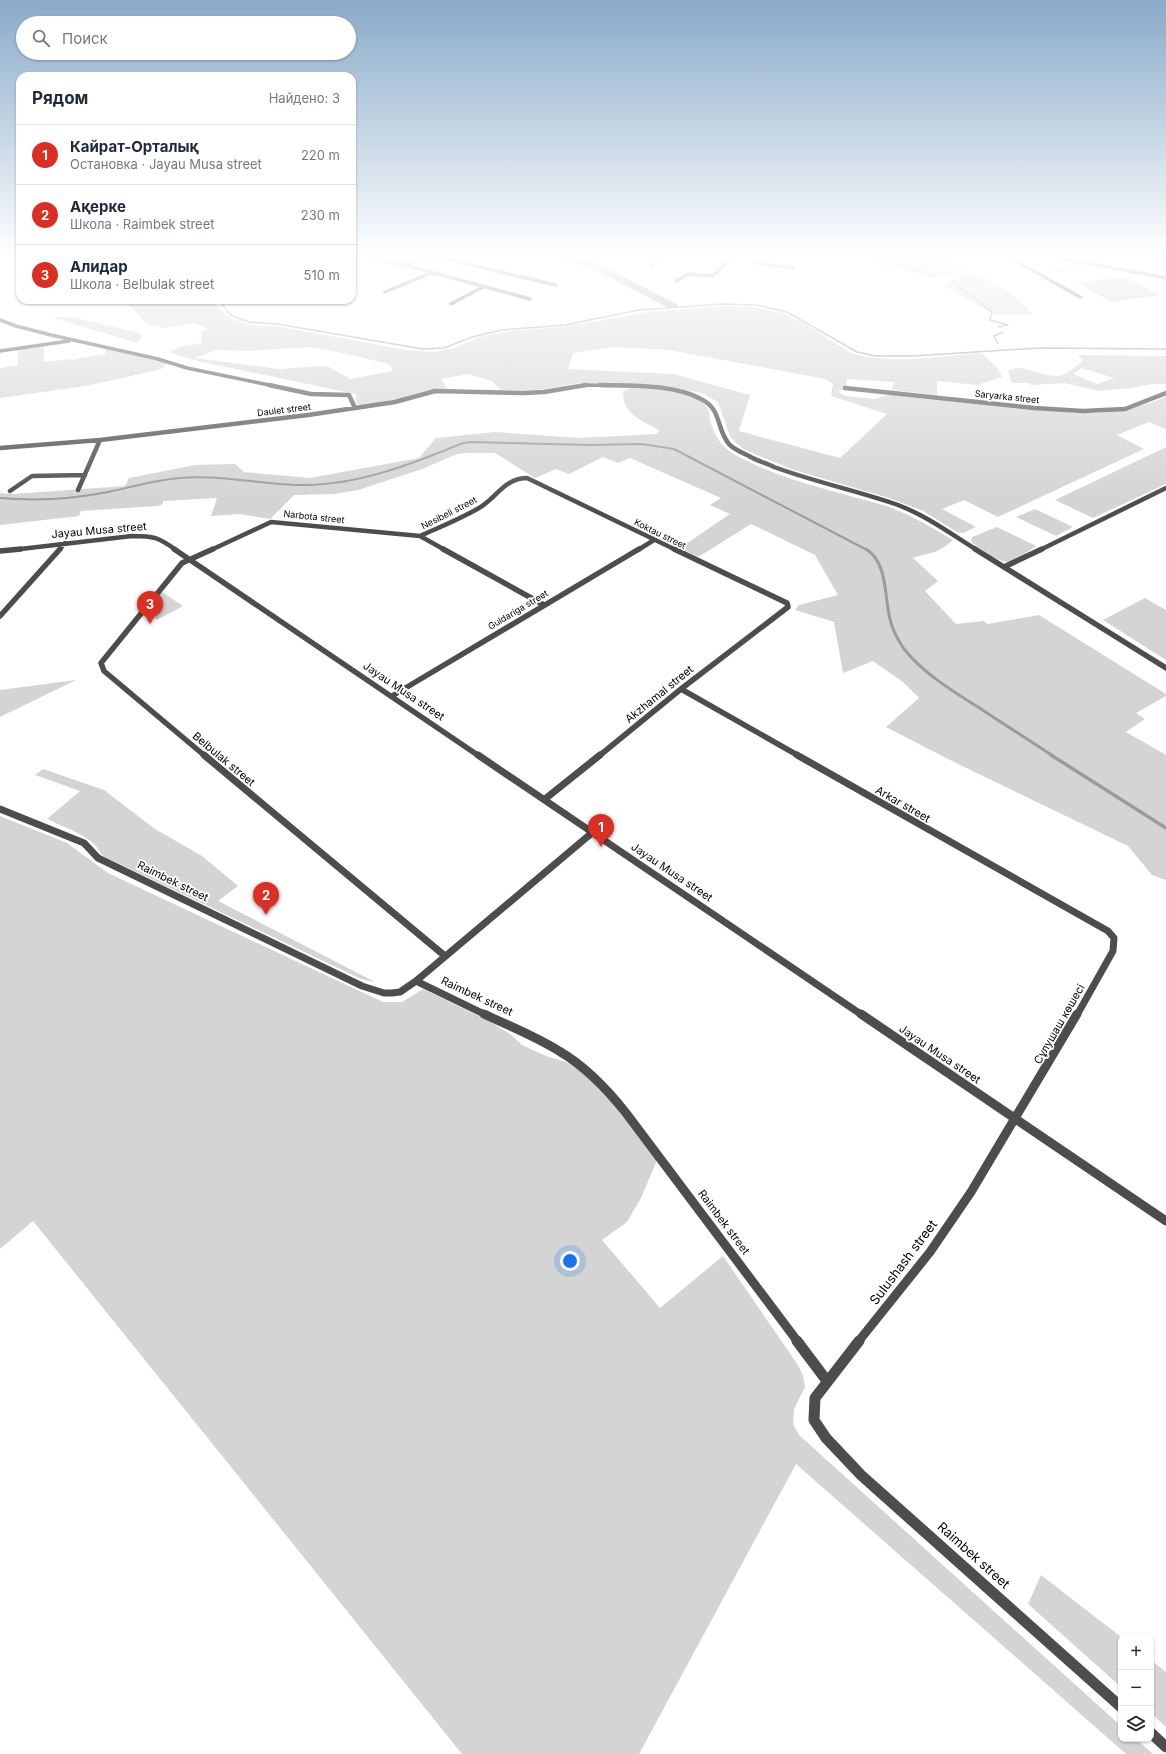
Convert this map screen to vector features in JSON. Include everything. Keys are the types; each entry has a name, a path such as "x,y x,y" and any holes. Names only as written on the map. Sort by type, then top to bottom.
{"street":[{"path":"68,338 158,358 187,368 311,394 348,395 355,408"},
{"path":"0,351 77,340"},
{"name":"Daulet street","path":"0,448 100,440 355,408 395,402 435,391 530,393 587,385 640,386 671,390 694,395 709,403 714,408 725,439 729,444 744,454 794,474 911,510 941,526 1166,668"},
{"name":"Saryarka street","path":"845,388 1083,411 1125,408 1166,394"},
{"path":"78,490 100,440"},
{"path":"10,491 32,476 85,475"},
{"name":"Nesibeli street","path":"420,536 478,507 504,486 518,478 524,478"},
{"name":"Koktau street","path":"524,478 787,603 788,607"},
{"path":"1004,567 1166,488"},
{"name":"Narbota street","path":"190,559 271,522 420,536"},
{"name":"Jayau Musa street","path":"0,551 132,536 151,536 160,539 1166,1221"},
{"path":"420,536 544,605"},
{"name":"Guldariga street","path":"392,696 654,540"},
{"path":"0,616 65,544"},
{"name":"Belbulak street","path":"190,559 182,563 101,663 101,668 445,956"},
{"name":"Akzhamal street","path":"544,799 681,689 788,607"},
{"path":"0,609 7,608"},
{"name":"Arkar street","path":"681,689 1108,931 1114,938"},
{"name":"Raimbek street","path":"0,809 84,843 98,858 108,864 362,986 384,993 392,993 400,992 416,981 558,1050 578,1062 610,1094 626,1113 827,1381"},
{"path":"416,981 593,832"},
{"name":"Сұлушаш көшесі","path":"1016,1119 1103,971 1113,952 1114,938"},
{"name":"Sulushash street","path":"814,1420 815,1398 930,1252 972,1192 1016,1119"},
{"name":"Raimbek street","path":"814,1420 826,1438 861,1475 1118,1703"},
{"path":"1154,1736 1166,1747"}],"shaded area":[{"path":"121,338 141,338 138,343"},
{"path":"202,338 340,338 406,350 435,352 454,348 478,338 827,338 851,353 865,357 915,359 982,353 998,369 1002,377 977,385 937,381 937,395 892,390 894,382 847,379 846,387 838,392 846,396 875,399 891,394 1075,413 1126,410 1166,397 1166,429 1149,422 1117,435 1144,449 998,517 964,500 942,509 976,527 963,533 957,532 923,511 889,498 794,470 745,450 730,436 718,402 702,393 650,384 580,383 537,390 501,390 492,381 468,374 441,379 448,390 424,391 398,399 361,405 356,403 356,394 197,361 169,352 180,347 202,343","holes":["310,347 385,363 391,366 392,371 350,379 329,367 323,366 279,369 195,358 216,350 248,351","614,347 669,350 826,379 833,384 831,396 887,414 840,458 739,431 750,395 674,374 568,369 573,353"]},
{"path":"44,347 44,362 71,360 105,354 106,349 164,362 166,364 163,368 158,370 86,386 0,398 0,368 18,365 18,350"},
{"path":"1078,355 1166,356 1166,384 1152,384 1131,388 1099,391 1064,383 1031,385 1029,383 1012,383 1008,371 1020,368 1055,376 1065,374 1083,361","holes":["1082,368 1114,378 1097,384 1073,374"]},
{"path":"631,388 662,390 686,394 696,398 704,404 709,411 714,432 720,442 734,454 774,473 892,508 953,540 937,551 913,558 938,581 925,591 956,624 984,621 987,624 1039,615 1166,694 1166,696 1136,713 1145,719 1126,732 1166,755 1166,880 1152,875 1128,846 952,761 886,727 919,698 903,682 873,661 843,673 834,622 795,610 799,605 838,595 815,555 751,524 700,556 696,556 680,548 730,514 710,505 721,498 630,458 618,463 603,457 569,474 556,469 535,478 495,453 457,454 422,469 358,490 334,494 294,495 270,519 239,514 211,516 217,498 163,501 163,504 158,506 81,511 79,516 0,525 0,493 13,494 125,486 129,478 195,465 235,464 244,472 310,478 419,458 436,438 495,432 579,438 657,434 659,430 634,416 626,406 623,391"},
{"path":"1166,447 1166,484 1093,518 1055,500"},
{"path":"1035,509 1073,527 1056,536 1016,517"},
{"path":"997,527 1036,546 1012,561 1005,562 994,557 971,542 972,537"},
{"path":"162,592 183,606 157,620 146,612"},
{"path":"1145,598 1166,610 1166,660 1103,620"},
{"path":"76,680 0,717 0,690"},
{"path":"43,769 104,790 155,829 202,856 238,886 218,901 375,982 361,979 105,857 88,839 47,819 80,791 35,775"},
{"path":"0,816 67,843 108,873 383,1002 402,1002 423,989 489,1021 510,1034 522,1045 580,1069 606,1095 657,1160 641,1198 627,1222 602,1240 660,1308 723,1256 798,1365 803,1376 805,1387 794,1409 793,1424 799,1435 1118,1723 1118,1742 1139,1742 1153,1754 1126,1754 796,1464 639,1754 462,1754 33,1221 0,1249"},
{"path":"1041,1575 1118,1635 1118,1684 1028,1604"},
{"path":"1154,1662 1166,1672 1166,1727 1154,1716"}],"waterway":[{"path":"358,338 423,349 444,348 470,338"},
{"path":"832,338 857,352 876,356 913,356 1039,348 1166,349"},
{"path":"995,338 998,343"},
{"path":"0,498 68,498 108,492 162,480 195,477 226,478 288,485 324,484 385,472 405,466 463,443 472,442 589,445 642,444 674,449 867,550"},
{"path":"866,549 873,555 882,571 891,623 897,638 912,658 921,667 950,689 1053,756"},
{"path":"1051,755 1166,828"}],"place":[{"name":"Алидар","path":"150,624"},
{"name":"Кайрат-Орталық","path":"601,847"},
{"name":"Ақерке","path":"266,915"}]}
